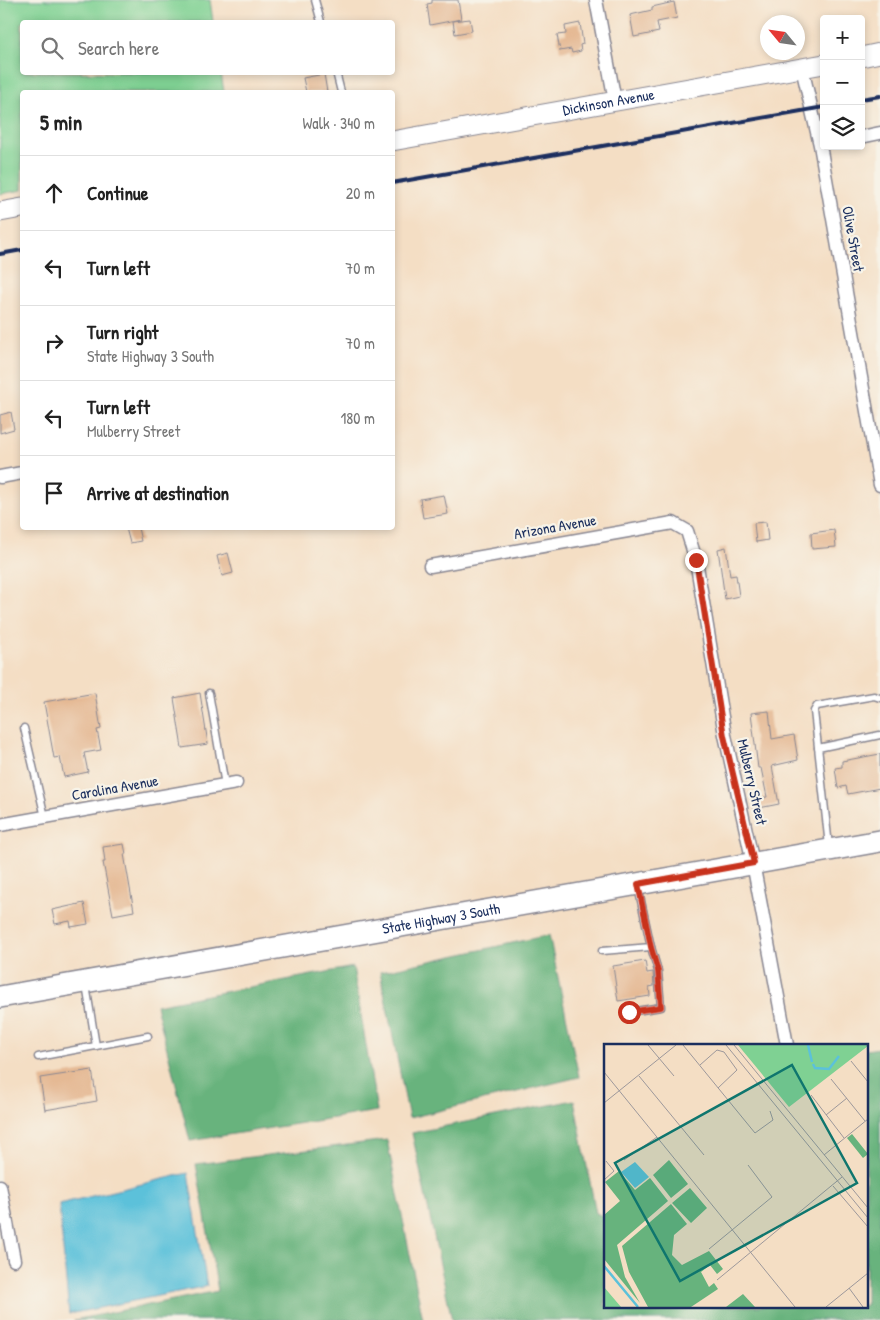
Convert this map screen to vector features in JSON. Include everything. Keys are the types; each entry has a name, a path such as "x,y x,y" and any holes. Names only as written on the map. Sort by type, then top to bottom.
{"main road":[{"name":"State Highway 3 South","path":"0,997 880,840"}],"street":[{"path":"596,0 615,101"},
{"path":"865,56 880,53"},
{"name":"Dickinson Avenue","path":"395,140 820,65"},
{"name":"Olive Street","path":"802,68 820,137"},
{"path":"865,136 880,133"},
{"name":"Olive Street","path":"823,150 880,485"},
{"path":"0,212 20,208"},
{"path":"0,477 20,473"},
{"name":"Arizona Avenue","path":"430,566 673,523 684,529"},
{"name":"Mulberry Street","path":"684,529 688,531 696,560 724,736 754,863 787,1044"},
{"name":"Carolina Avenue","path":"0,825 230,784"},
{"path":"0,1186 14,1260"}],"lane":[{"path":"315,0 320,20"},
{"path":"337,75 340,90"},
{"path":"209,692 230,784"},
{"path":"830,849 814,711 817,706 874,696 880,698"},
{"path":"24,728 45,816"},
{"path":"818,748 880,735"},
{"path":"629,1012 661,1007 658,971 638,884"},
{"path":"602,951 651,947"},
{"path":"86,982 96,1046"},
{"path":"38,1057 148,1036"}],"green space":[{"path":"0,0 210,0 213,20 20,20 20,75 221,75 224,90 20,90 20,190 0,194"},
{"path":"549,935 579,1077 409,1118 380,972"},
{"path":"353,967 377,1111 190,1141 156,1005"},
{"path":"880,1048 880,1320 452,1320 412,1133 574,1100 596,1213 604,1217 604,1308 868,1308 868,1050"},
{"path":"387,1140 423,1320 74,1320 218,1291 196,1164"}],"water":[{"path":"188,1173 207,1286 69,1314 59,1204"}],"building":[{"path":"432,0 458,0 461,19 430,25 427,4 432,3"},
{"path":"674,2 677,18 657,22 659,32 634,37 630,15"},
{"path":"470,19 472,31 455,34 453,21"},
{"path":"580,23 583,44 580,45 581,51 572,53 571,49 560,51 557,35 566,34 565,26"},
{"path":"324,75 327,90 306,90 303,78"},
{"path":"11,412 14,429 0,433 0,415"},
{"path":"444,495 448,514 423,518 420,499"},
{"path":"766,522 768,540 756,542 754,523"},
{"path":"127,530 138,530 141,541 130,543"},
{"path":"834,530 836,547 812,549 811,533"},
{"path":"726,547 730,576 736,575 739,596 725,599 718,549"},
{"path":"228,553 233,573 222,576 217,556"},
{"path":"95,693 101,729 97,730 101,750 84,753 88,772 64,777 60,757 54,758 44,702"},
{"path":"200,693 208,744 182,748 174,698"},
{"path":"769,711 772,739 794,735 798,760 772,766 779,804 754,809 753,799 767,797 761,768 758,768 751,713"},
{"path":"880,754 880,788 848,794 846,786 838,788 835,768 842,767 842,761"},
{"path":"124,844 134,911 113,915 103,862 105,862 103,847"},
{"path":"84,903 88,924 71,927 70,921 55,924 52,910"},
{"path":"645,961 647,973 653,972 654,986 649,987 650,996 618,1001 613,966"},
{"path":"92,1070 97,1101 45,1110 40,1078"}],"railway":[{"path":"865,98 880,96"},
{"path":"395,182 820,108"},
{"path":"0,254 20,250"}],"route":[{"path":"629,1012 661,1007 658,971 638,884 754,863 724,736 696,560"}]}
